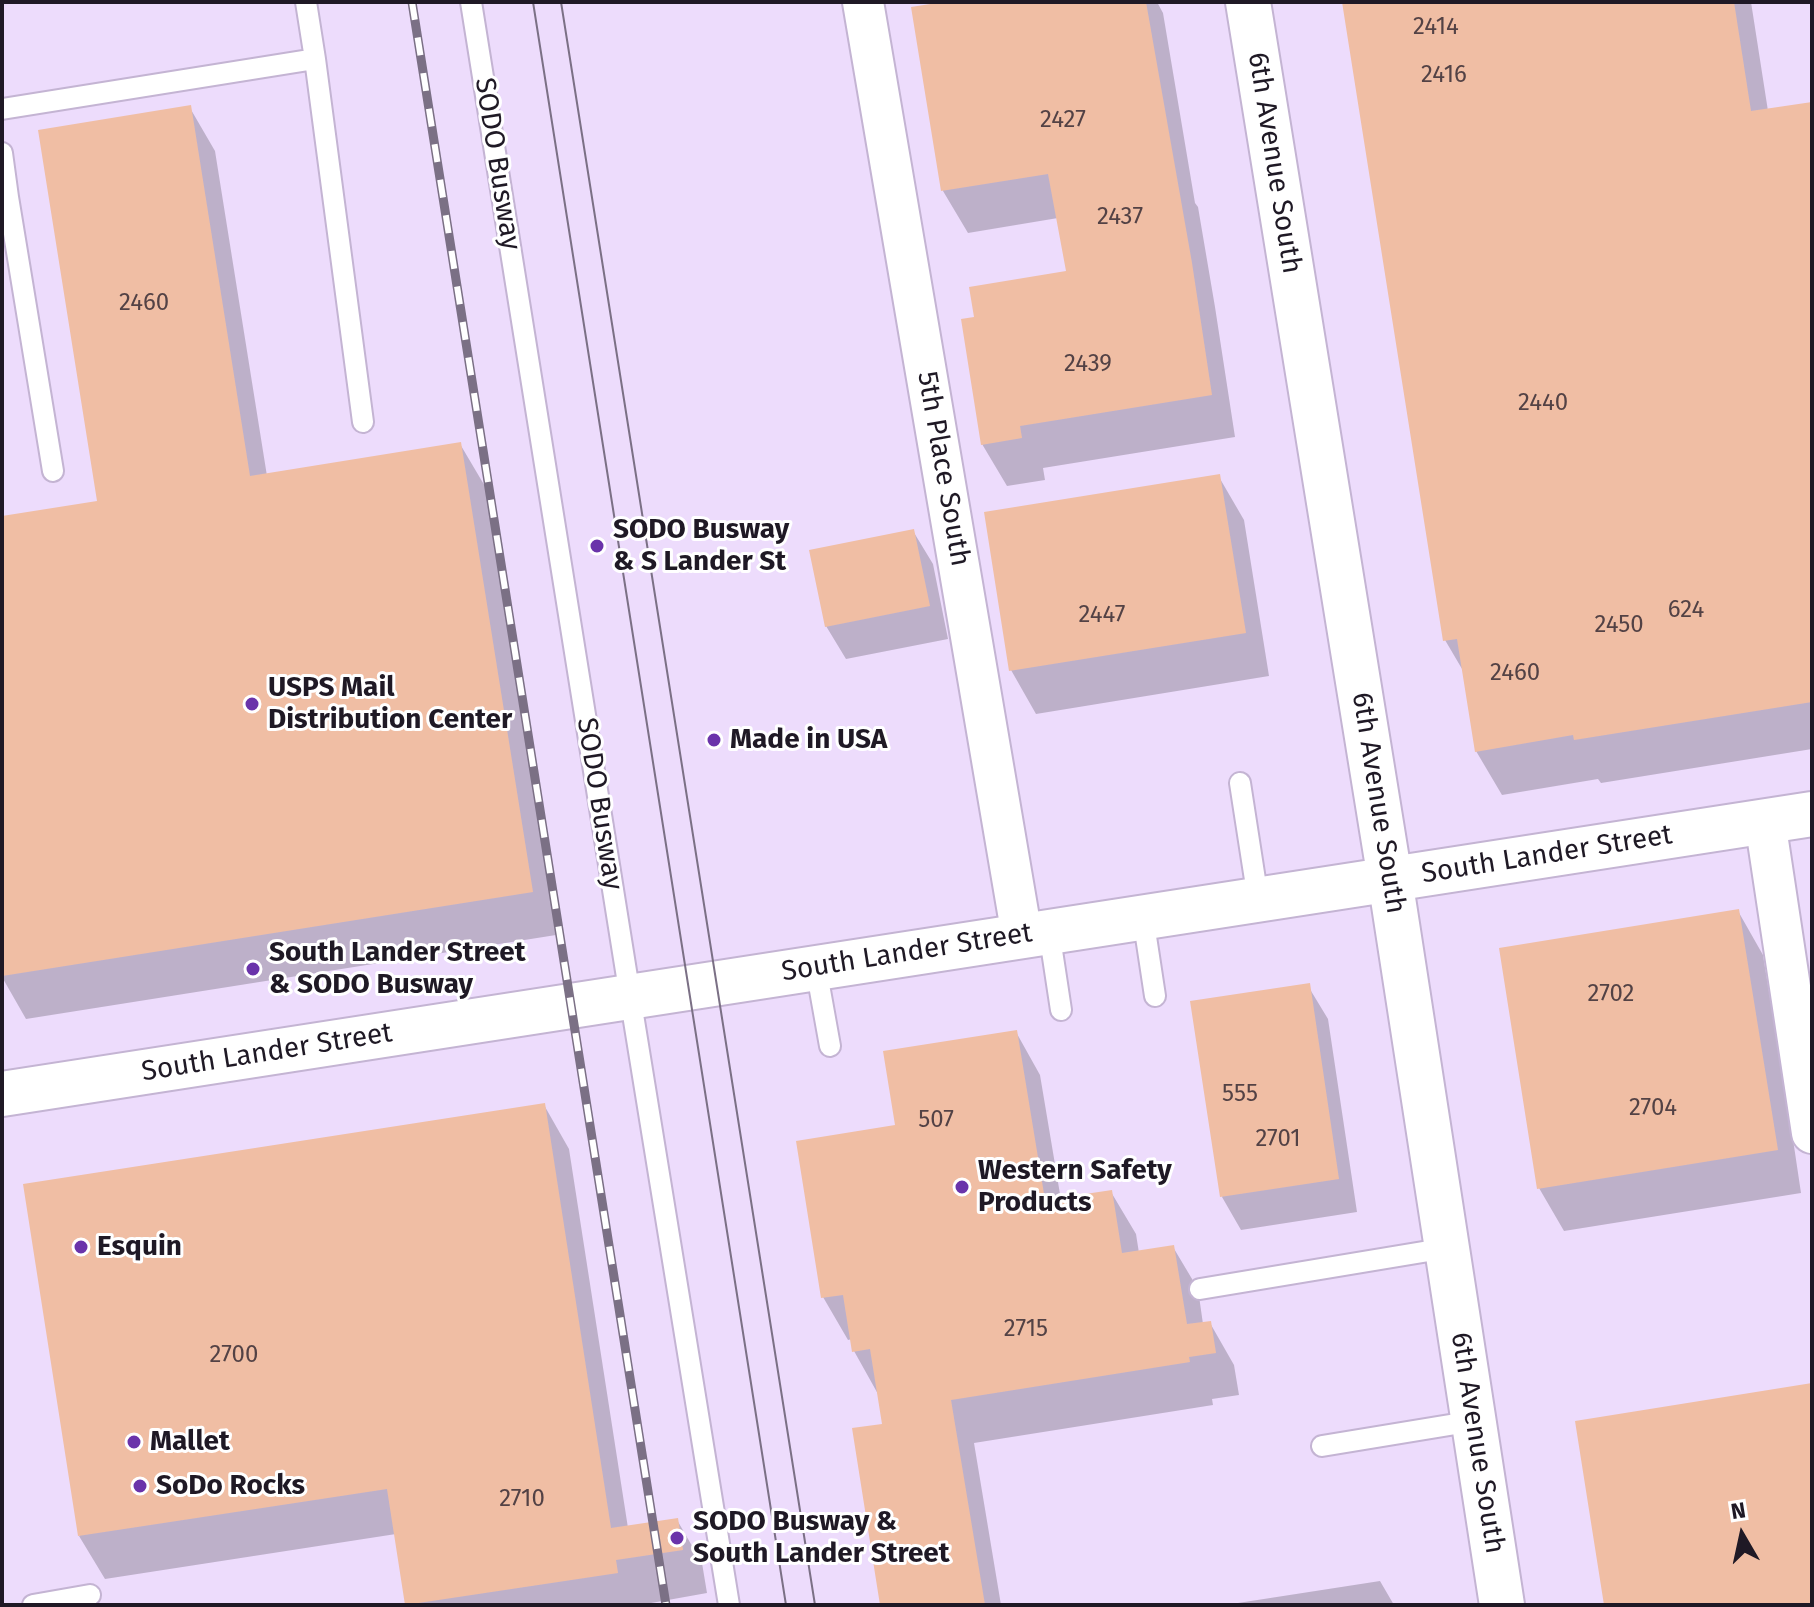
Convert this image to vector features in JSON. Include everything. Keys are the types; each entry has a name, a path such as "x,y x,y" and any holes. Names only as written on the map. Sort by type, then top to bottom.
{"main road":[{"name":"6th Avenue South","path":"1248,2 1390,879 1502,1605"},
{"name":"South Lander Street","path":"2,1094 1812,814"}],"street":[{"name":"5th Place South","path":"863,2 1036,934"},
{"path":"1765,821 1812,1133"}],"lane":[{"path":"306,2 363,422"},
{"name":"SODO Busway","path":"471,2 729,1605"},
{"path":"2,109 315,59"},
{"path":"2,153 5,197 53,471"},
{"path":"1240,783 1258,899"},
{"path":"1143,917 1155,996"},
{"path":"1036,934 1061,1010"},
{"path":"816,968 830,1046"},
{"path":"1200,1289 1447,1248"},
{"path":"1322,1446 1474,1421"},
{"path":"33,1605 90,1595"}],"building":[{"path":"943,2 1146,2 1212,395 1020,426 1022,438 981,445 961,319 974,317 969,287 1066,271 1048,174 941,191 911,7"},
{"path":"1342,2 1734,2 1751,111 1812,102 1812,702 1574,740 1573,735 1475,752 1457,639 1443,641"},
{"name":"USPS Mail Distribution Center","path":"191,105 250,476 461,442 533,892 2,976 2,516 97,501 38,130"},
{"path":"1220,474 1246,633 1009,671 984,512"},
{"path":"914,529 930,606 825,627 809,550"},
{"path":"1739,909 1778,1150 1537,1189 1499,948"},
{"path":"1310,983 1339,1179 1220,1197 1190,1001"},
{"path":"1017,1030 1045,1200 1112,1190 1122,1253 1174,1245 1187,1324 1211,1321 1216,1353 1189,1357 1190,1362 951,1400 985,1605 880,1605 852,1428 882,1424 870,1349 852,1352 843,1295 821,1298 796,1141 895,1125 883,1051"},
{"path":"545,1103 611,1528 678,1518 683,1550 616,1560 618,1573 405,1605 387,1489 78,1536 23,1184"},
{"path":"1812,1383 1812,1605 1604,1605 1575,1421"}],"tram line":[{"path":"533,2 786,1605"},
{"path":"561,2 815,1605"}],"railway":[{"path":"412,2 666,1605"}],"place":[{"name":"SODO Busway & S Lander St","path":"597,546"},
{"name":"USPS Mail Distribution Center","path":"252,704"},
{"name":"Made in USA","path":"714,740"},
{"name":"South Lander Street & SODO Busway","path":"253,969"},
{"name":"Western Safety Products","path":"962,1187"},
{"name":"Esquin","path":"81,1247"},
{"name":"Mallet","path":"134,1442"},
{"name":"SoDo Rocks","path":"140,1486"},
{"name":"SODO Busway & South Lander Street","path":"677,1538"}]}
